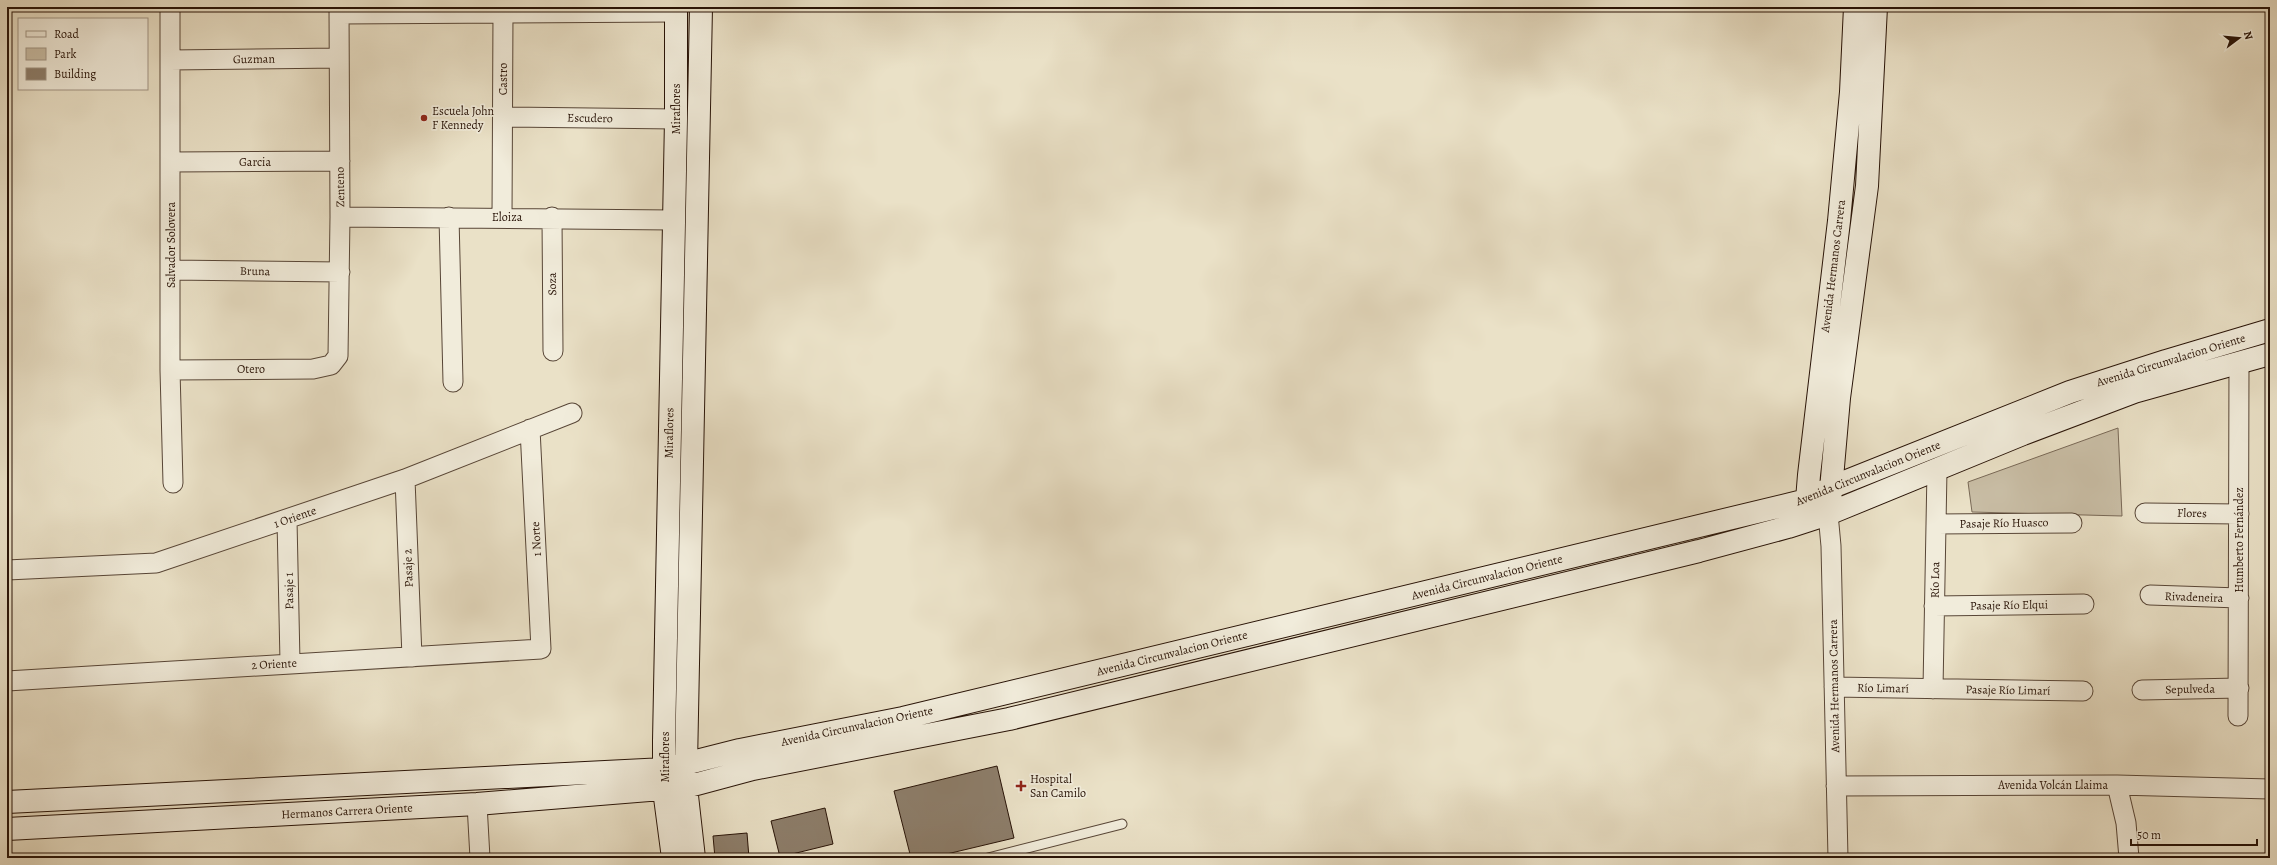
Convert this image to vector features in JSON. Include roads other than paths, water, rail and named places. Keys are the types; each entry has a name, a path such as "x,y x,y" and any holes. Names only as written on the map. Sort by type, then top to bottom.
{"street":[{"name":"Salvador Solovera","path":"170,7 170,370 173,483"},
{"name":"Miraflores","path":"694,858 686,787 686,765 701,7"},
{"name":"Avenida Hermanos Carrera","path":"1808,500 1817,402 1831,295 1851,92 1855,7"},
{"name":"Avenida Hermanos Carrera","path":"1838,858 1831,546 1828,514 1832,487 1839,398 1867,186 1876,7"},
{"path":"339,10 450,10 503,13 559,10 676,10"},
{"name":"Zenteno","path":"331,364 338,353 340,272 339,10"},
{"name":"Miraflores","path":"673,858 665,780 673,220 676,119 676,10"},
{"name":"Castro","path":"502,217 504,116 503,13"},
{"name":"Guzman","path":"170,60 339,58"},
{"name":"Escudero","path":"504,116 676,119"},
{"name":"Garcia","path":"171,162 340,161"},
{"name":"Eloiza","path":"340,217 552,217 673,220"},
{"path":"449,217 453,382"},
{"name":"Soza","path":"552,217 553,351"},
{"name":"Bruna","path":"170,270 340,272"},
{"name":"Avenida Circunvalacion Oriente","path":"686,765 740,750 904,718 1808,500 1832,487 2070,392 2270,330"},
{"name":"Avenida Circunvalacion Oriente","path":"686,787 753,769 1002,720 1136,689 1699,551 1788,527 1828,514 2023,434 2134,392 2270,354"},
{"name":"Humberto Fernández","path":"2238,716 2239,363"},
{"name":"Otero","path":"170,370 313,369 331,364"},
{"name":"1 Oriente","path":"7,570 156,563 405,479 572,413"},
{"name":"1 Norte","path":"530,429 541,649"},
{"name":"Río Loa","path":"1932,689 1937,470"},
{"name":"Pasaje 2","path":"405,479 412,656"},
{"path":"1808,500 1828,514"},
{"name":"Flores","path":"2145,513 2239,514"},
{"name":"Pasaje 1","path":"287,520 290,662"},
{"name":"Pasaje Río Huasco","path":"1936,524 2072,523"},
{"name":"Rivadeneira","path":"2150,596 2239,598"},
{"name":"Pasaje Río Elqui","path":"1934,606 2084,604"},
{"name":"2 Oriente","path":"7,680 290,662 541,649"},
{"name":"Río Limarí","path":"1834,687 1932,689"},
{"name":"Sepulveda","path":"2142,690 2238,688"},
{"name":"Pasaje Río Limarí","path":"1932,689 2083,691"},
{"name":"Hermanos Carrera Oriente","path":"7,829 477,804 665,780 686,765"},
{"name":"Hermanos Carrera Oriente","path":"7,802 665,780 686,787"},
{"path":"2117,785 2126,823 2129,858"},
{"name":"Avenida Volcán Llaima","path":"1836,786 2117,785 2270,789"},
{"path":"477,804 480,858"}],"lane":[{"path":"988,858 1122,824"}],"place":[{"name":"Escuela John F Kennedy","path":"424,118"},
{"name":"Hospital San Camilo","path":"1021,786"}]}
